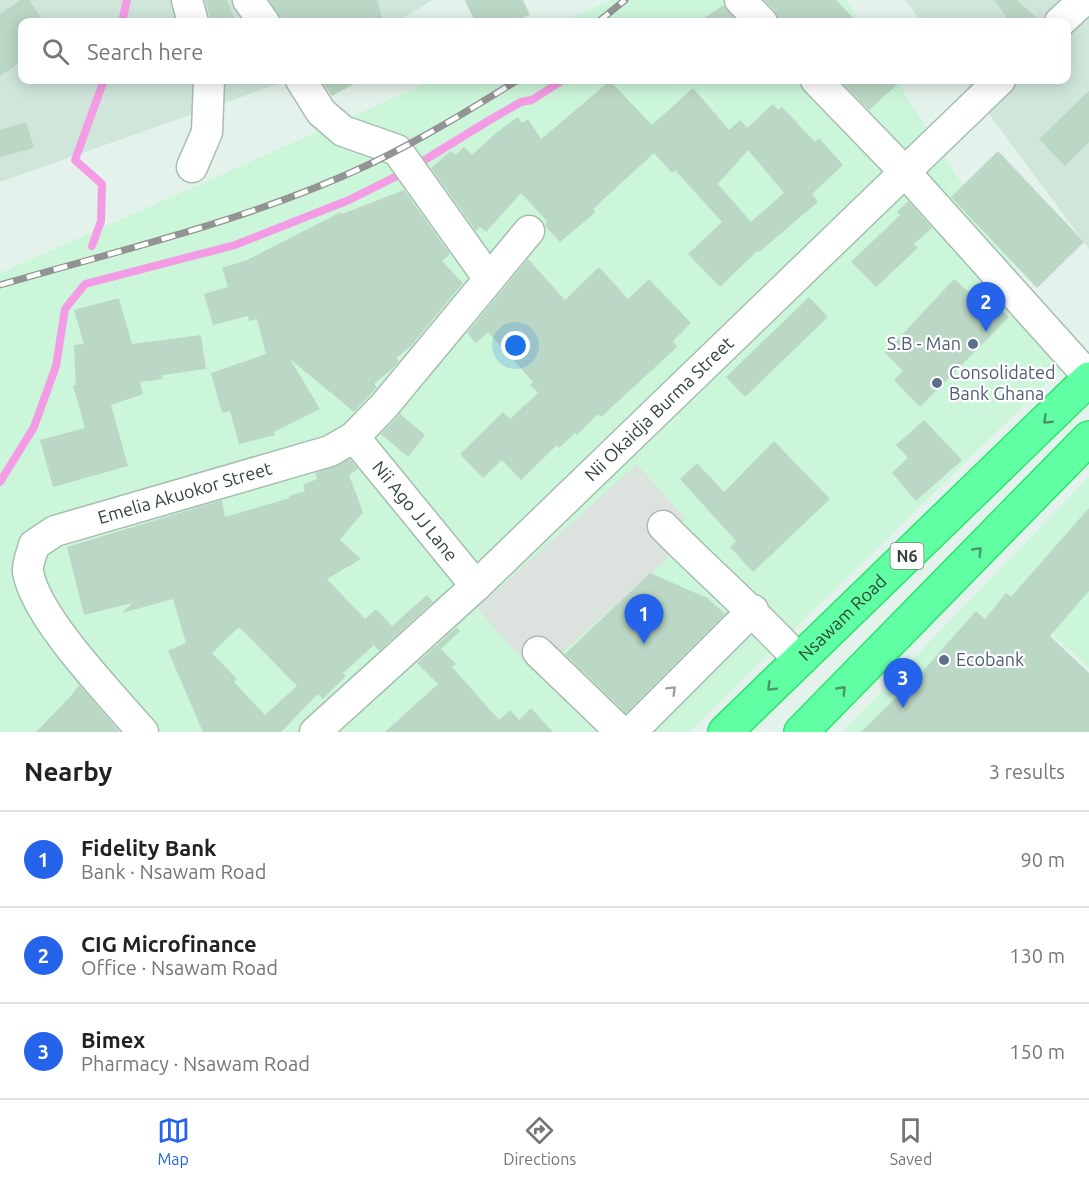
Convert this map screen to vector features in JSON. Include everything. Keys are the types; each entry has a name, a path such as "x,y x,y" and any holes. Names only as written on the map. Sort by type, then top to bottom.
{"highway":[{"name":"Nsawam Road","path":"725,732 1089,378"},
{"name":"N6","path":"801,732 1088,439"}],"street":[{"path":"187,0 192,18"},
{"path":"248,0 261,18"},
{"path":"741,0 758,18"},
{"path":"1064,18 1084,0"},
{"path":"192,167 207,132 209,84"},
{"path":"304,84 321,112 343,131 396,150 489,279"},
{"path":"820,84 904,171 1089,378"},
{"name":"Nii Okaidja Burma Street","path":"315,732 476,586 996,84"},
{"name":"Emelia Akuokor Street","path":"143,732 84,665 35,597 27,569 34,545 54,531 330,451 354,437 384,406 529,231"},
{"name":"Nii Ago JJ Lane","path":"354,437 476,586"},
{"path":"673,526 714,578 753,610 800,660"},
{"path":"537,660 615,730 753,610"}],"shaded area":[{"path":"0,0 432,0 403,18 18,18 18,84 278,84 0,182"},
{"path":"612,0 846,0 857,18 571,18"},
{"path":"905,0 1089,0 1089,249 967,84 1071,84 1071,18 919,18"},
{"path":"425,84 899,84 1072,358 689,732 0,732 0,273"},
{"path":"637,464 685,518 676,527 688,540 547,666 538,656 527,665 477,608"},
{"path":"1089,477 1089,668 1046,628 933,732 843,732"}],"building":[{"path":"21,0 29,0 41,18 18,18 18,64 0,76 0,14"},
{"path":"205,0 227,0 234,18 211,18"},
{"path":"269,0 377,0 382,18 280,18"},
{"path":"465,0 523,0 530,15 522,18 473,18"},
{"path":"764,0 836,0 853,18 778,18 775,10"},
{"path":"994,0 1017,0 1037,18 1007,18"},
{"path":"724,5 735,18 704,18"},
{"path":"324,84 354,84 332,96"},
{"path":"606,84 613,84 652,125 693,88 729,130 740,120 747,128 773,104 778,110 782,107 815,142 819,138 843,165 812,194 818,202 759,252 757,251 720,287 688,254 722,222 675,170 672,173 654,153 593,209 596,212 560,242 545,226 547,221 521,193 486,232 480,227 476,231 431,168 451,151 455,155 464,147 472,155 518,117 522,123 528,119 541,139","holes":["748,150 784,193 751,222 718,184"]},
{"path":"844,84 898,84 869,110"},
{"path":"1089,91 1089,142 1065,166 1039,139"},
{"path":"26,122 34,148 0,157 0,130"},
{"path":"998,151 1084,242 1037,288 951,197"},
{"path":"404,190 450,254 442,261 463,283 411,346 396,358 399,361 394,367 374,384 377,387 354,412 290,359 320,409 274,432 275,435 239,444 230,411 222,413 211,373 266,354 257,319 249,321 248,316 213,325 204,294 228,287 222,268 247,260 341,212 342,214"},
{"path":"908,201 932,228 914,244 918,248 876,287 851,262 900,215 897,212"},
{"path":"528,259 565,300 599,267 628,299 649,279 691,323 673,341 677,347 601,417 598,414 577,435 575,433 559,448 557,445 521,480 502,460 483,478 460,454 503,412 510,419 538,393 530,385 533,382 488,332 476,343 467,333"},
{"path":"954,279 971,294 979,286 1009,317 920,407 894,380 903,371 885,353"},
{"path":"809,297 828,317 745,397 726,377"},
{"path":"119,298 132,344 201,335 206,369 162,375 163,379 140,382 143,394 111,405 128,466 53,487 40,440 85,428 73,385 76,385 74,345 84,344 74,310"},
{"path":"400,414 425,435 408,457 381,434"},
{"path":"924,420 962,460 916,501 892,473 908,458 896,445"},
{"path":"774,441 830,499 753,572 730,547 736,541 680,479 697,463 724,492"},
{"path":"350,459 358,469 349,475 363,512 340,540 361,559 327,579 365,619 376,609 392,626 427,595 433,602 379,651 374,645 343,673 346,676 323,699 318,694 281,732 203,732 168,651 186,643 173,599 122,613 132,603 84,615 67,547 222,500 225,517 290,498 289,496 305,491 303,485 317,479 315,473","holes":["239,627 297,686 265,715 234,682 237,679 212,653"]},
{"path":"1089,508 1089,591 1050,636 1089,673 1089,732 861,732 923,671 976,611 985,619 1006,593 1011,597"},
{"path":"650,573 707,598 725,614 626,713 565,654"},
{"path":"457,627 460,631 441,649 456,664 452,667 499,720 510,710 519,720 531,708 553,732 385,732 438,684 417,663"},
{"path":"79,685 120,732 36,732 70,697"}],"waterway":[{"path":"123,18 127,0"},
{"path":"92,246 101,221 102,184 75,160 103,84"},
{"path":"415,166 488,121 521,102 532,100 557,84"},
{"path":"0,482 34,427 56,366 65,309 85,284 235,245 349,200 405,172"}],"railway":[{"path":"603,18 625,0"},
{"path":"0,285 188,232 282,201 372,163 464,113 511,84"}],"place":[{"name":"CIG Microfinance","path":"986,332"},
{"name":"S.B - Man","path":"973,344"},
{"name":"Consolidated Bank Ghana","path":"937,383"},
{"name":"Fidelity Bank","path":"644,644"},
{"name":"Ecobank","path":"944,660"},
{"name":"Bimex","path":"903,708"}]}
